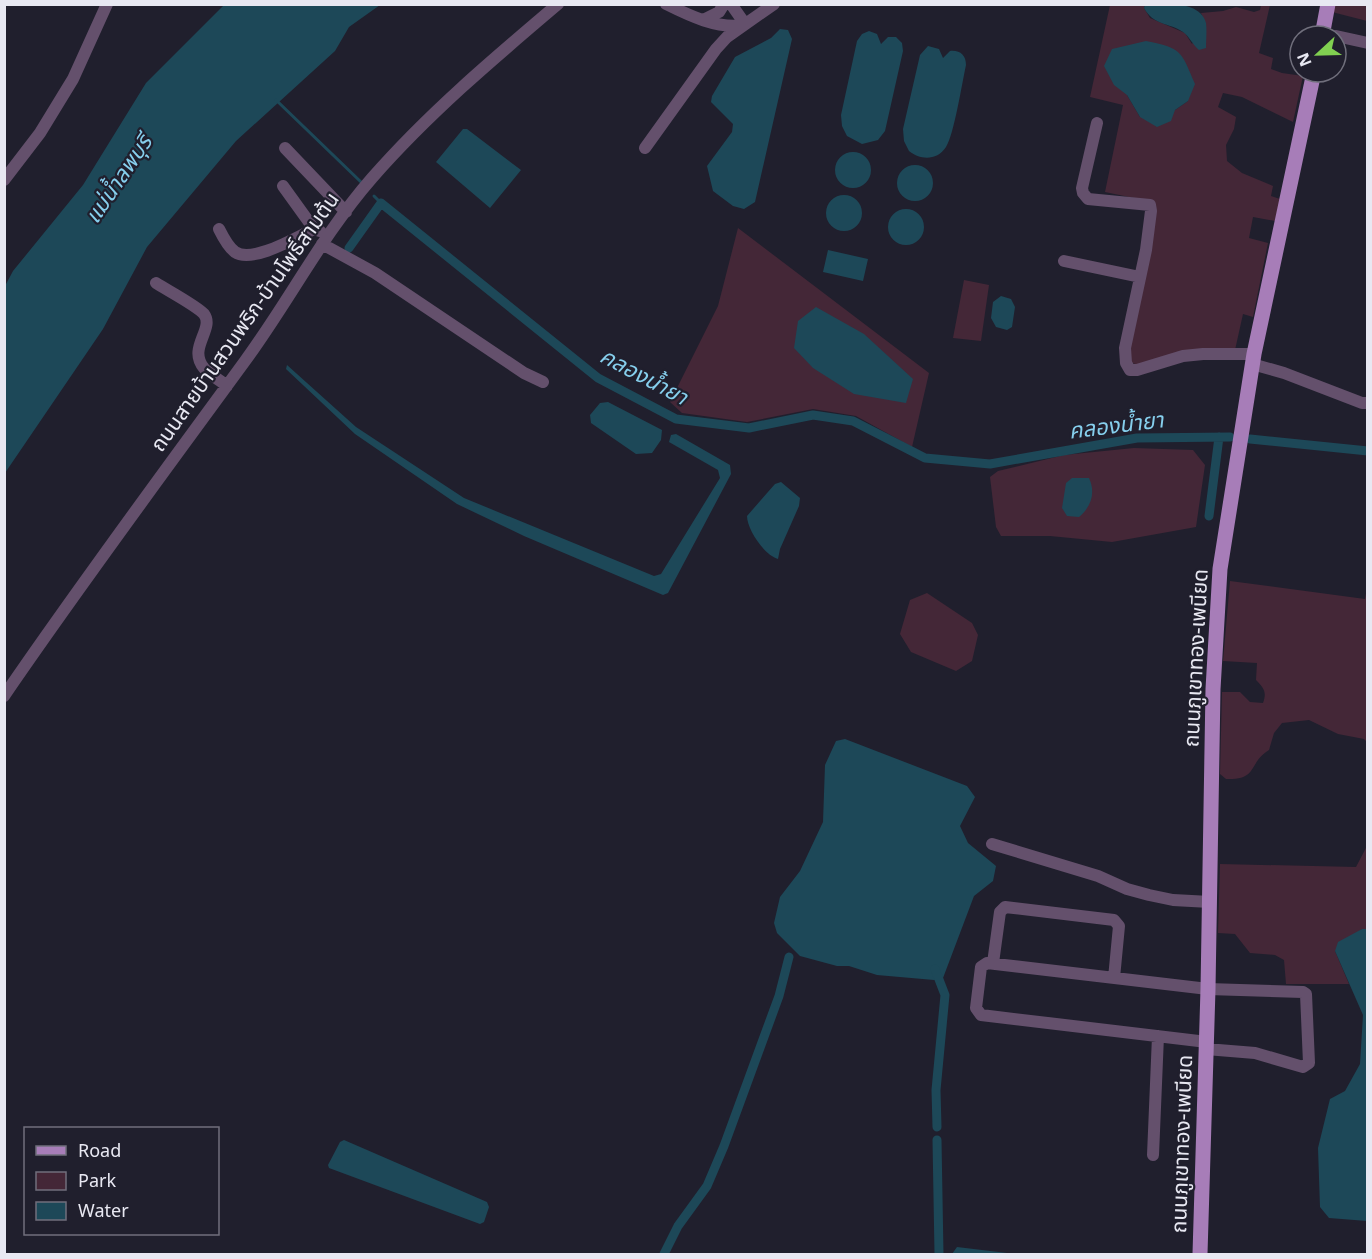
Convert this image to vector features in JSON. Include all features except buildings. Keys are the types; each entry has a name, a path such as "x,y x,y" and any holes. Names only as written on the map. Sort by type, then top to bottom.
{"main road":[{"path":"1328,4 1329,24"},
{"name":"ถนนภูเขาทอง-เพนียด","path":"1200,1254 1208,989 1213,689 1217,606 1228,510 1253,359 1311,84"}],"street":[{"path":"4,180 40,133 73,79 107,4"},
{"name":"ถนนสายบ้านสวนพริก-บ้านโพธิ์สามต้น","path":"4,696 112,541 268,329 322,244 371,179 443,103 558,4"},
{"path":"666,4 703,20 732,26 745,24"},
{"path":"703,20 719,12 724,4"},
{"path":"731,4 745,24"},
{"path":"645,148 716,49 745,24 774,4"},
{"path":"1348,39 1368,43"},
{"path":"1097,123 1082,188 1083,193 1088,199 1150,205 1151,211 1125,348 1126,363 1130,370 1183,356 1203,354 1253,359 1362,403 1368,403"},
{"path":"285,148 346,212"},
{"path":"284,186 314,230"},
{"path":"219,229 233,250 238,254 251,255 267,251 314,230 330,233"},
{"path":"322,244 375,273 524,373 543,382"},
{"path":"1064,261 1140,277"},
{"path":"156,283 203,313 207,323 198,349 200,361 205,369 227,386"},
{"path":"992,844 1098,876 1127,889 1149,895 1173,900 1210,902"},
{"path":"993,963 1000,912 1005,907 1114,920 1119,926 1114,978"},
{"path":"993,963 1208,989 1303,992 1306,994 1309,1063 1303,1067 1255,1053 1158,1036 981,1014 976,1008 981,967 983,964 993,963"},
{"path":"1153,1155 1158,1036"}],"green space":[{"path":"1110,5 1145,5 1144,8 1150,18 1185,33 1192,44 1205,22 1201,13 1236,7 1254,12 1260,10 1261,5 1270,5 1259,53 1273,58 1271,69 1288,74 1288,84 1301,84 1293,122 1242,97 1223,93 1218,107 1236,117 1234,129 1226,145 1227,161 1242,173 1273,186 1271,196 1280,199 1275,221 1253,217 1249,238 1268,243 1253,317 1243,314 1235,350 1139,365 1132,363 1129,358 1153,202 1105,192 1123,105 1090,97","holes":["1127,95 1188,101 1175,110 1140,117"]},
{"path":"1333,5 1367,5 1367,21 1332,12"},
{"path":"738,228 929,373 912,447 856,416 813,409 747,422 682,413 670,402 718,306"},
{"path":"964,280 989,285 981,341 953,338"},
{"path":"1134,448 1193,450 1205,465 1196,527 1112,542 1050,536 1001,536 996,527 990,477 998,471 1064,455"},
{"path":"1230,581 1365,599 1367,588 1367,742 1364,739 1338,734 1309,720 1282,723 1274,733 1269,750 1262,755 1248,774 1236,779 1226,779 1220,774 1222,692 1240,692 1250,702 1263,703 1265,696 1263,688 1256,680 1257,663 1223,661"},
{"path":"927,593 972,623 978,635 972,661 956,671 911,652 900,634 910,600"},
{"path":"1367,846 1367,929 1362,929 1335,951 1349,984 1286,984 1284,960 1275,955 1250,953 1235,934 1218,933 1220,864 1356,867"}],"water":[{"name":"แม่น้ำลพบุรี","path":"224,5 380,5 349,27 335,51 236,141 147,247 103,329 5,473 5,286 13,271 83,185 146,83"},
{"path":"1145,5 1180,5 1196,10 1206,23 1206,48 1199,50 1183,32 1152,18 1144,8"},
{"path":"780,29 788,30 792,39 755,202 744,209 733,206 713,191 707,166 732,132 733,124 711,102 712,96 735,57 771,38"},
{"path":"869,31 877,34 881,44 888,37 896,37 902,43 903,51 885,131 878,140 862,144 847,136 842,126 841,115 857,41 862,34"},
{"path":"1146,41 1167,46 1179,53 1195,84 1188,101 1175,110 1171,121 1157,127 1140,117 1127,95 1114,85 1104,66 1112,49"},
{"path":"928,46 939,49 943,58 950,51 959,52 964,56 966,65 949,141 942,152 928,158 909,151 904,141 903,129 920,55"},
{"path":"463,129 467,129 521,170 490,208 436,162"},
{"path":"853,152 866,157 871,170 866,183 853,188 840,183 835,170 840,157"},
{"path":"915,165 928,170 933,183 928,196 915,201 902,196 897,183 902,170"},
{"path":"844,195 857,200 862,213 857,226 844,231 831,226 826,213 831,200"},
{"path":"906,209 919,214 924,227 919,240 906,245 893,240 888,227 893,214"},
{"path":"828,250 868,259 863,281 823,272"},
{"path":"1001,296 1011,299 1015,307 1012,327 1007,330 996,327 991,318 993,302"},
{"path":"816,307 864,334 913,379 906,403 854,394 813,368 794,348 798,321"},
{"path":"287,365 356,427 464,498 654,576 661,574 720,478 718,470 669,442 671,435 676,434 730,465 731,474 668,593 663,595 524,536 457,504 355,434 286,369"},
{"path":"608,402 662,430 661,440 652,453 636,454 591,423 590,415 600,403"},
{"path":"1072,478 1089,478 1092,489 1087,509 1079,517 1067,516 1062,508 1066,483"},
{"path":"781,482 800,498 778,559 767,552 757,541 747,516 775,484"},
{"path":"845,739 967,786 975,797 960,826 968,843 996,866 993,881 974,896 943,978 934,980 877,975 849,966 837,966 800,956 777,933 774,923 780,897 800,871 823,822 825,765 836,741"},
{"path":"1362,929 1367,929 1367,1221 1329,1218 1320,1207 1318,1148 1330,1099 1345,1091 1360,1064 1363,1015 1335,951 1338,942"},
{"path":"344,1140 487,1202 489,1207 484,1222 480,1224 329,1168 328,1165 340,1142"},
{"path":"957,1247 1007,1253 1008,1254 952,1254"}],"waterway":[{"name":"คลองน้ำยา","path":"276,100 361,182"},
{"name":"คลองน้ำยา","path":"374,196 381,203"},
{"name":"คลองน้ำยา","path":"349,248 381,203 598,378 676,419 749,428 813,415 853,421 925,458 990,464 1137,438 1230,437"},
{"path":"1209,516 1219,437"},
{"name":"คลองน้ำยา","path":"1250,439 1368,451"},
{"path":"664,1254 678,1226 707,1186 724,1146 779,996 789,957"},
{"path":"935,969 945,995 936,1090 937,1127"},
{"path":"937,1140 939,1254"}]}
